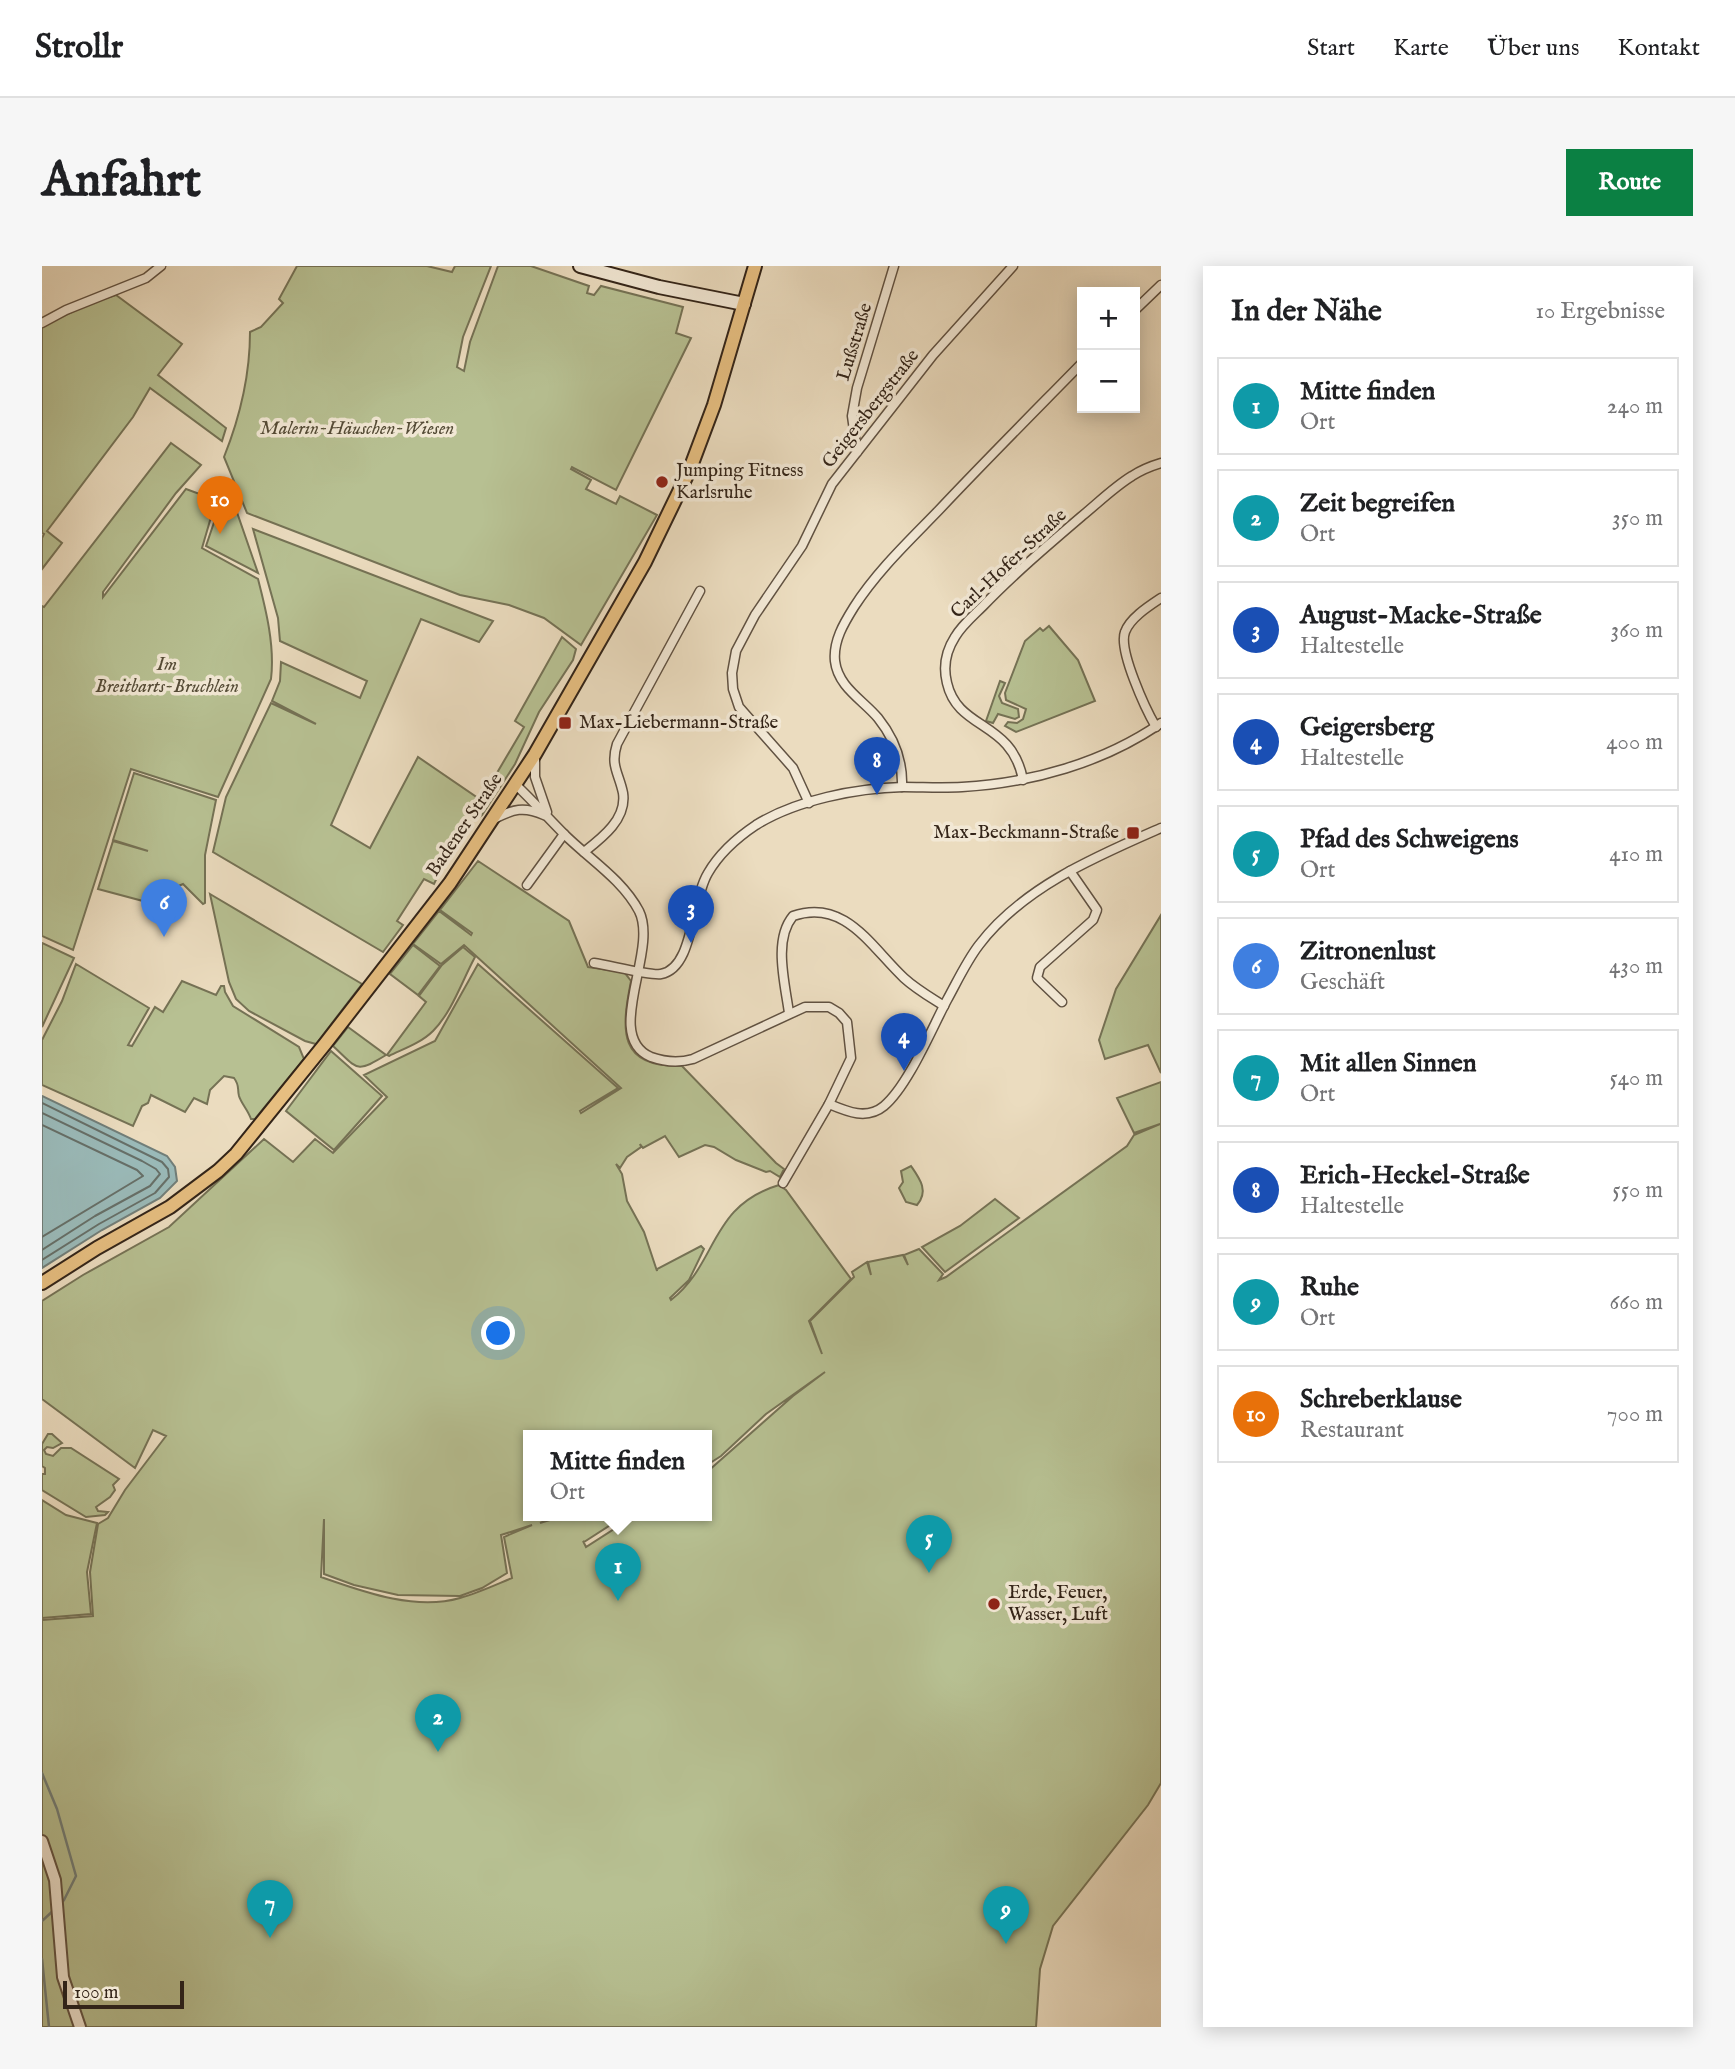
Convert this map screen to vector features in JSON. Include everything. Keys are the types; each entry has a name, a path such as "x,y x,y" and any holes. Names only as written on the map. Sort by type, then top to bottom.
{"main road":[{"path":"580,266 659,287 744,304"},
{"name":"Badener Straße","path":"42,1283 170,1207 236,1154 450,883 535,754 645,562 690,469 714,405 755,266"}],"street":[{"path":"42,323 66,310 146,278 161,266"},
{"name":"Lußstraße","path":"857,452 852,416 857,388 894,266"},
{"name":"Geigersbergstraße","path":"809,803 793,768 739,706 733,690 732,673 736,651 802,547 832,484 933,355 1013,266"},
{"path":"1140,305 1161,285"},
{"path":"902,787 900,764 891,738 879,719 846,687 837,672 837,640 855,605 893,557 1077,368"},
{"path":"855,427 874,431"},
{"name":"Carl-Hofer-Straße","path":"1023,780 1011,747 993,731 964,713 952,698 945,670 948,650 961,628 1038,552 1131,476 1161,463"},
{"path":"584,852 612,826 622,809 623,793 613,765 617,744 700,591"},
{"path":"594,963 660,974 675,968 681,960 696,904 708,873 733,844 757,824 809,803 857,792 902,787 960,787 1023,780 1090,760 1158,725 1145,708 1123,643 1129,625 1161,598"},
{"path":"535,754 535,777 550,818"},
{"path":"515,784 564,834 615,879 639,912 645,939 631,1006 632,1035 647,1055 663,1061 682,1062 693,1059 805,1007 829,1007 847,1022 851,1058 830,1104 783,1183"},
{"path":"493,819 525,808 550,818"},
{"path":"830,1104 861,1114 873,1112 886,1105 908,1073 980,944 999,922 1035,893 1070,871 1161,828"},
{"path":"527,885 564,834"},
{"path":"1062,1002 1037,978 1040,967 1093,920 1097,910 1070,871"},
{"path":"789,1013 783,933 793,916 822,910 860,931 904,978 944,1006"},
{"path":"42,1842 55,1880 64,1977 79,2027"}],"green space":[{"name":"Malerin-Häuschen-Wiesen","path":"297,266 427,266 452,272 455,266 491,266 463,337 457,367 464,371 470,342 498,266 531,266 589,286 587,293 594,295 601,286 683,307 676,333 691,338 616,490 572,467 571,469 591,480 586,489 616,504 620,496 657,515 581,645 544,618 509,605 460,595 247,513 224,457 243,396 250,332 261,327 283,303 279,299"},
{"path":"116,295 182,344 158,375 226,428 222,441 150,388 133,417 47,531 62,543 42,569 42,326 93,302"},
{"name":"Im Breitbarts-Bruchlein","path":"171,443 201,465 176,493 103,592 103,597 186,489 216,500 202,548 258,579 271,641 271,679 218,797 131,769 73,950 42,936 42,606 44,607"},
{"path":"223,496 232,498 258,573 206,546"},
{"path":"253,529 493,621 479,642 421,619 331,825 370,848 418,757 481,800 524,727 515,721 562,637 576,649 573,660 539,712 515,764 482,815 475,820 470,817 456,838 434,884 424,879 397,921 403,925 383,952 213,852 226,797 271,703 316,724 272,701 280,681 281,662 360,698 367,681 280,641 278,618"},
{"path":"1049,626 1078,660 1095,701 1016,732 1005,726 1008,722 1017,723 1023,719 1026,709 1006,700 1005,693 1025,641 1040,628 1043,631"},
{"path":"1000,681 1005,683 999,696 1002,703 1018,709 1019,717 1015,719 998,714 993,723 986,721"},
{"path":"134,773 216,800 205,855 205,903 183,884 167,891 158,905 98,889 113,841 148,851 113,840"},
{"path":"478,861 569,921 588,967 624,972 631,981 626,1030 635,1053 646,1061 682,1066 784,1169 780,1177 705,1145 679,1157 665,1136 643,1148 640,1144 641,1147 627,1157 620,1168 616,1164 622,1174 627,1201 644,1232 657,1271 701,1246 704,1249 689,1280 671,1300 686,1286 698,1270 726,1221 739,1207 756,1194 779,1185 786,1190 851,1279 809,1321 822,1354 810,1321 854,1277 852,1272 867,1262 871,1275 868,1262 903,1255 908,1265 904,1255 919,1249 943,1274 939,1280 946,1277 1127,1146 1134,1135 1160,1124 1134,1133 1117,1098 1161,1082 1161,1783 1148,1805 1053,1926 1040,1969 1036,2027 42,2027 42,1620 93,1616 90,1572 98,1524 108,1518 125,1490 166,1436 153,1430 135,1468 42,1399 42,1301 169,1227 264,1139 293,1162 315,1139 333,1153 387,1097 364,1075 435,1041 478,964 618,1088 580,1111 581,1113 621,1088 464,945 441,964 413,944 439,911 471,935 472,933 440,910","holes":["324,1519 324,1574 354,1585 398,1595 460,1596 482,1588 507,1573 501,1535 532,1525 504,1537 512,1578 460,1598 408,1601 321,1577"]},
{"path":"210,894 362,984 316,1044 305,1041 249,1011 236,999 229,982"},
{"path":"1161,915 1161,1073 1148,1045 1105,1059 1099,1040 1116,989"},
{"path":"42,943 74,958 42,1027"},
{"path":"413,945 440,966 418,995 390,974"},
{"path":"463,947 475,957 446,1015 423,1039 387,1055 426,1002 419,996 442,965"},
{"path":"76,964 149,1008 128,1045 132,1046 155,1007 163,1012 182,981 216,995 221,986 224,986 233,1006 299,1047 304,1059 255,1119 251,1119 241,1101 234,1078 224,1076 210,1090 207,1104 194,1098 185,1112 151,1095 148,1103 142,1106 133,1126 42,1085 42,1040 62,1001"},
{"path":"348,1027 386,1055 362,1067 353,1064 333,1046"},
{"path":"331,1051 382,1096 334,1150 286,1111"},
{"path":"911,1166 923,1190 917,1205 906,1202 899,1188 903,1182 901,1171"},
{"path":"995,1199 1019,1218 945,1272 922,1247 960,1226"},
{"path":"48,1434 52,1434 62,1443 53,1448 47,1447 44,1450 46,1454 53,1456 61,1448 71,1448 119,1479 113,1485 115,1490 110,1497 96,1507 98,1511 108,1512 105,1515 86,1517 42,1490 42,1474 45,1474 45,1468 42,1466 42,1444"},
{"path":"42,1500 66,1515 97,1523 87,1572 91,1614 42,1618"}],"water":[{"path":"42,1096 167,1156 175,1167 177,1181 160,1198 42,1268"}],"waterway":[{"path":"42,1773 57,1809 76,1876 60,1904"},
{"path":"42,1921 55,1909"},
{"path":"42,1959 49,2027"}],"place":[{"name":"Jumping Fitness Karlsruhe","path":"662,482"},
{"name":"Schreberklause","path":"220,534"},
{"name":"Max-Liebermann-Straße","path":"565,723"},
{"name":"Erich-Heckel-Straße","path":"877,795"},
{"name":"Max-Beckmann-Straße","path":"1133,833"},
{"name":"Zitronenlust","path":"164,937"},
{"name":"August-Macke-Straße","path":"691,943"},
{"name":"Geigersberg","path":"904,1071"},
{"name":"Pfad des Schweigens","path":"929,1573"},
{"name":"Mitte finden","path":"618,1601"},
{"name":"Erde, Feuer, Wasser, Luft","path":"994,1604"},
{"name":"Zeit begreifen","path":"438,1752"},
{"name":"Mit allen Sinnen","path":"270,1938"},
{"name":"Ruhe","path":"1006,1944"}]}
